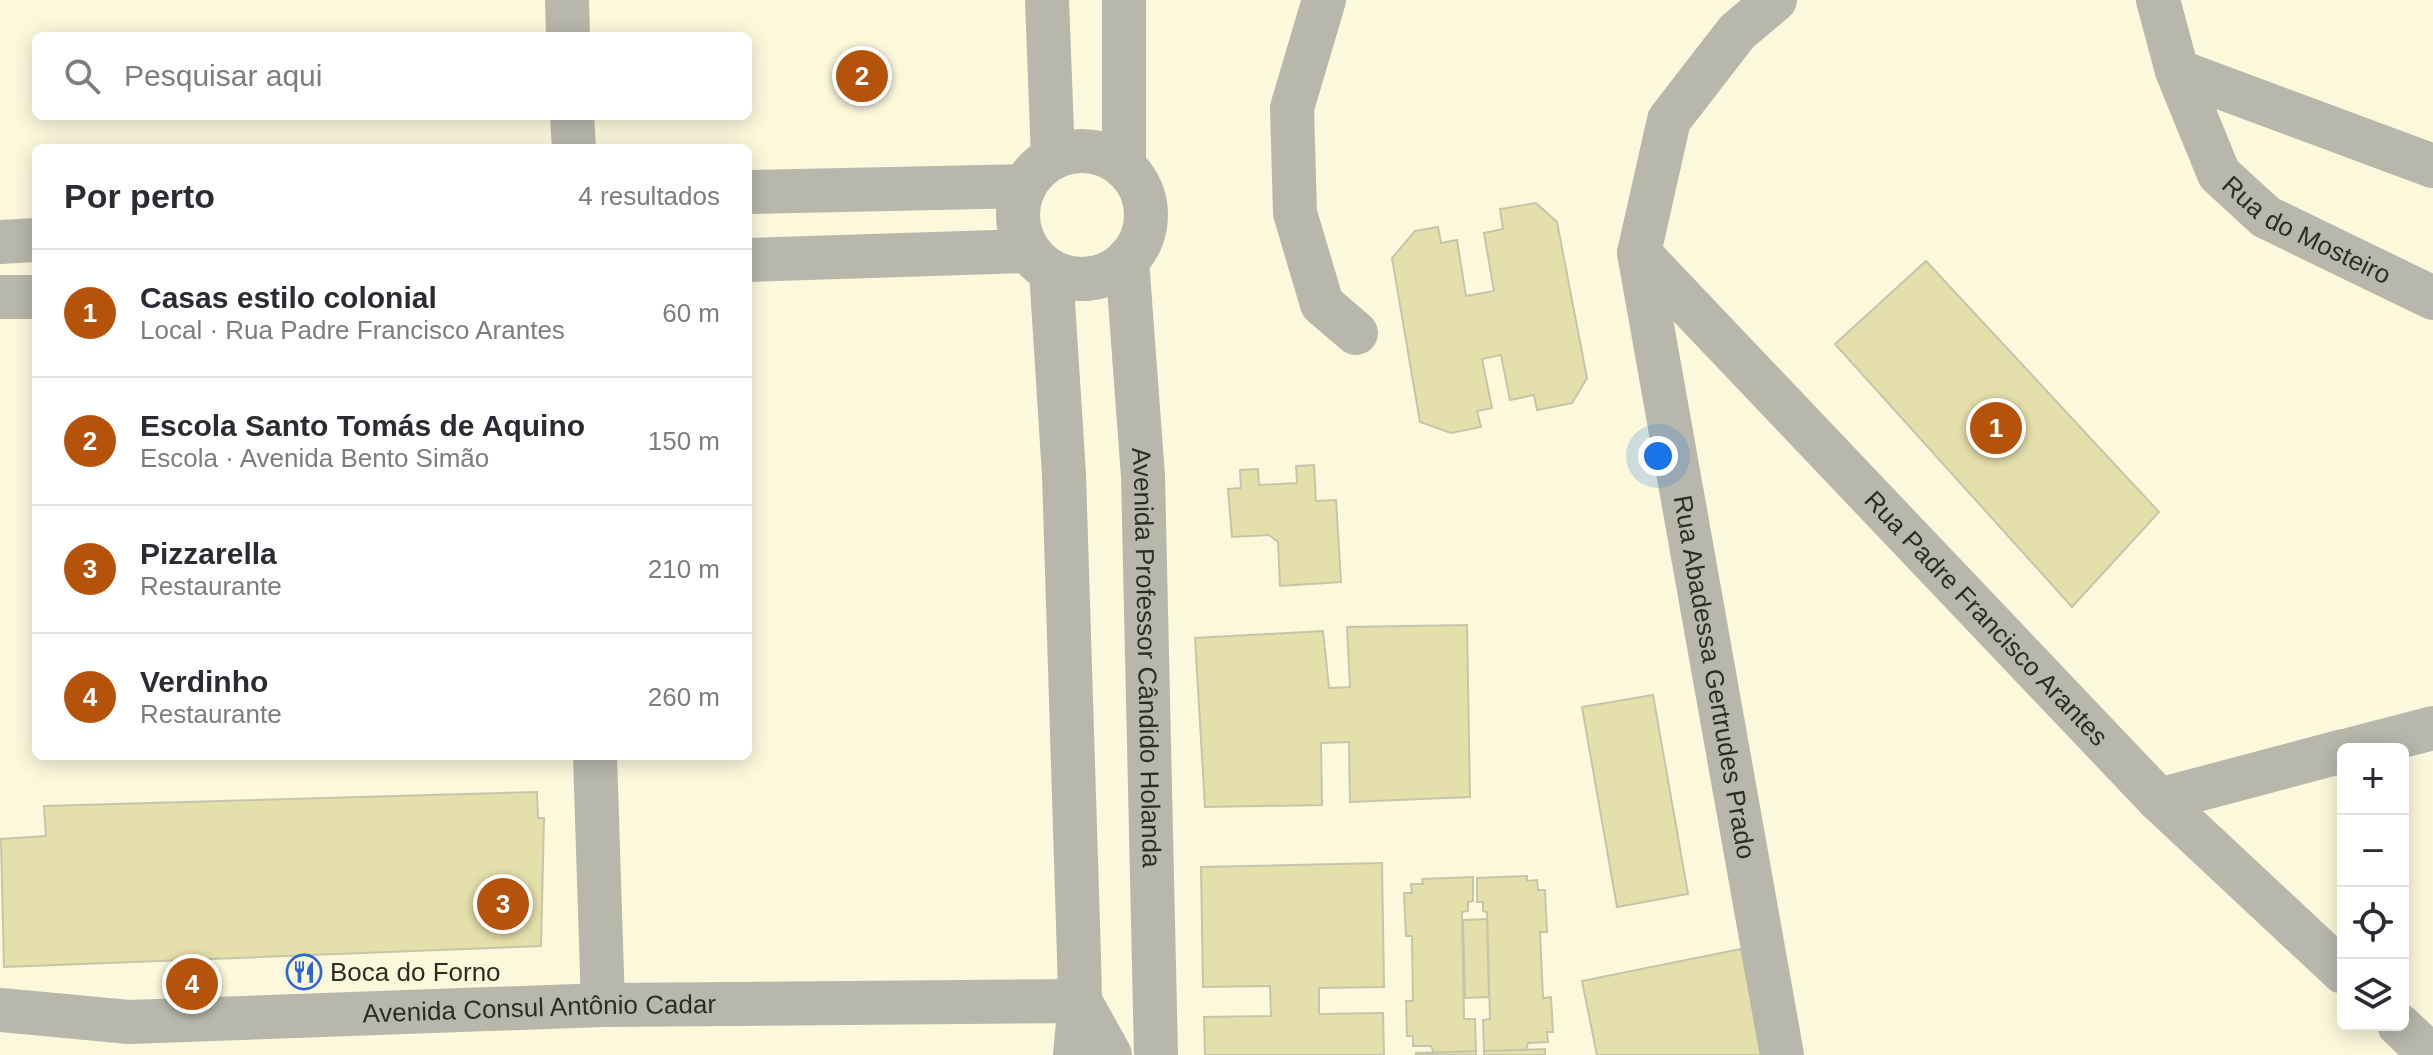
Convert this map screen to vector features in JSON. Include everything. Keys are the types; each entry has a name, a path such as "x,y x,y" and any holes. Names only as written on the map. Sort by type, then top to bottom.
{"street":[{"path":"567,0 568,32"},
{"path":"752,192 1039,172 1071,152 1089,151 1108,156 1124,167 1134,177 1145,205 1142,235 1137,249 1116,270 1095,278 1072,279 1040,261 1019,231 1018,208 1039,172 1047,0"},
{"path":"1124,0 1124,167"},
{"path":"1324,0 1292,108 1295,213 1322,304 1356,333"},
{"path":"1639,253 1669,120 1737,32 1775,0"},
{"name":"Rua do Mosteiro","path":"2158,0 2177,71 2219,174 2266,217 2433,298"},
{"path":"2177,71 2433,166"},
{"path":"572,120 574,144"},
{"path":"0,242 32,240"},
{"name":"Rua Padre Francisco Arantes","path":"1639,253 2159,800 2337,966"},
{"name":"Rua Abadessa Gertrudes Prado","path":"1639,253 1782,1055"},
{"path":"752,260 1040,261"},
{"name":"Avenida Professor Cândido Holanda","path":"1127,260 1143,476 1156,1055"},
{"path":"1040,261 1064,475 1080,1001 1075,1055"},
{"path":"0,297 32,297"},
{"path":"2375,743 2433,728"},
{"path":"2159,800 2337,753"},
{"path":"595,760 603,1005"},
{"path":"1080,1001 1110,1055"},
{"name":"Avenida Consul Antônio Cadar","path":"0,1010 129,1038 603,1005 1080,1001"},
{"path":"2405,1031 2431,1055"}],"building":[{"path":"1536,203 1557,222 1587,378 1572,403 1537,410 1534,395 1510,400 1501,355 1482,359 1492,408 1477,411 1481,427 1451,433 1420,422 1392,258 1415,231 1438,227 1441,243 1457,240 1466,296 1494,291 1484,233 1503,229 1500,209"},
{"path":"1926,261 2159,512 2072,607 1835,344"},
{"path":"1314,465 1316,501 1336,500 1341,582 1280,586 1278,542 1269,535 1232,537 1228,489 1241,488 1240,470 1258,469 1259,485 1297,483 1296,466"},
{"path":"1467,625 1470,797 1350,802 1349,742 1321,743 1322,805 1205,807 1195,638 1323,631 1329,688 1350,687 1347,627"},
{"path":"1653,695 1688,894 1617,907 1582,707"},
{"path":"537,792 538,818 544,818 541,946 4,967 1,839 46,836 44,806"},
{"path":"1382,863 1384,987 1319,988 1319,1014 1383,1013 1384,1055 1205,1055 1204,1017 1271,1016 1270,986 1203,987 1201,867"},
{"path":"1527,876 1527,881 1537,880 1538,890 1545,890 1547,932 1540,932 1543,998 1551,997 1553,1032 1547,1032 1548,1042 1528,1043 1526,1050 1484,1051 1483,1020 1490,1019 1487,912 1483,911 1483,902 1477,902 1477,878"},
{"path":"1473,877 1473,901 1468,902 1468,911 1462,912 1464,1019 1475,1019 1476,1051 1434,1053 1431,1046 1413,1046 1413,1036 1407,1036 1406,1001 1413,1001 1412,936 1406,936 1404,893 1412,893 1411,884 1423,884 1422,879"},
{"path":"1487,919 1489,997 1465,998 1463,920"},
{"path":"1741,949 1762,1055 1597,1055 1582,981"},
{"path":"1545,1049 1545,1055 1484,1055 1484,1051"},
{"path":"1476,1051 1476,1055 1416,1055 1416,1053"}],"place":[{"name":"Escola Santo Tomás de Aquino","path":"862,76"},
{"name":"Casas estilo colonial","path":"1996,428"},
{"name":"Pizzarella","path":"503,904"},
{"name":"Boca do Forno","path":"304,972"},
{"name":"Verdinho","path":"192,984"}]}
